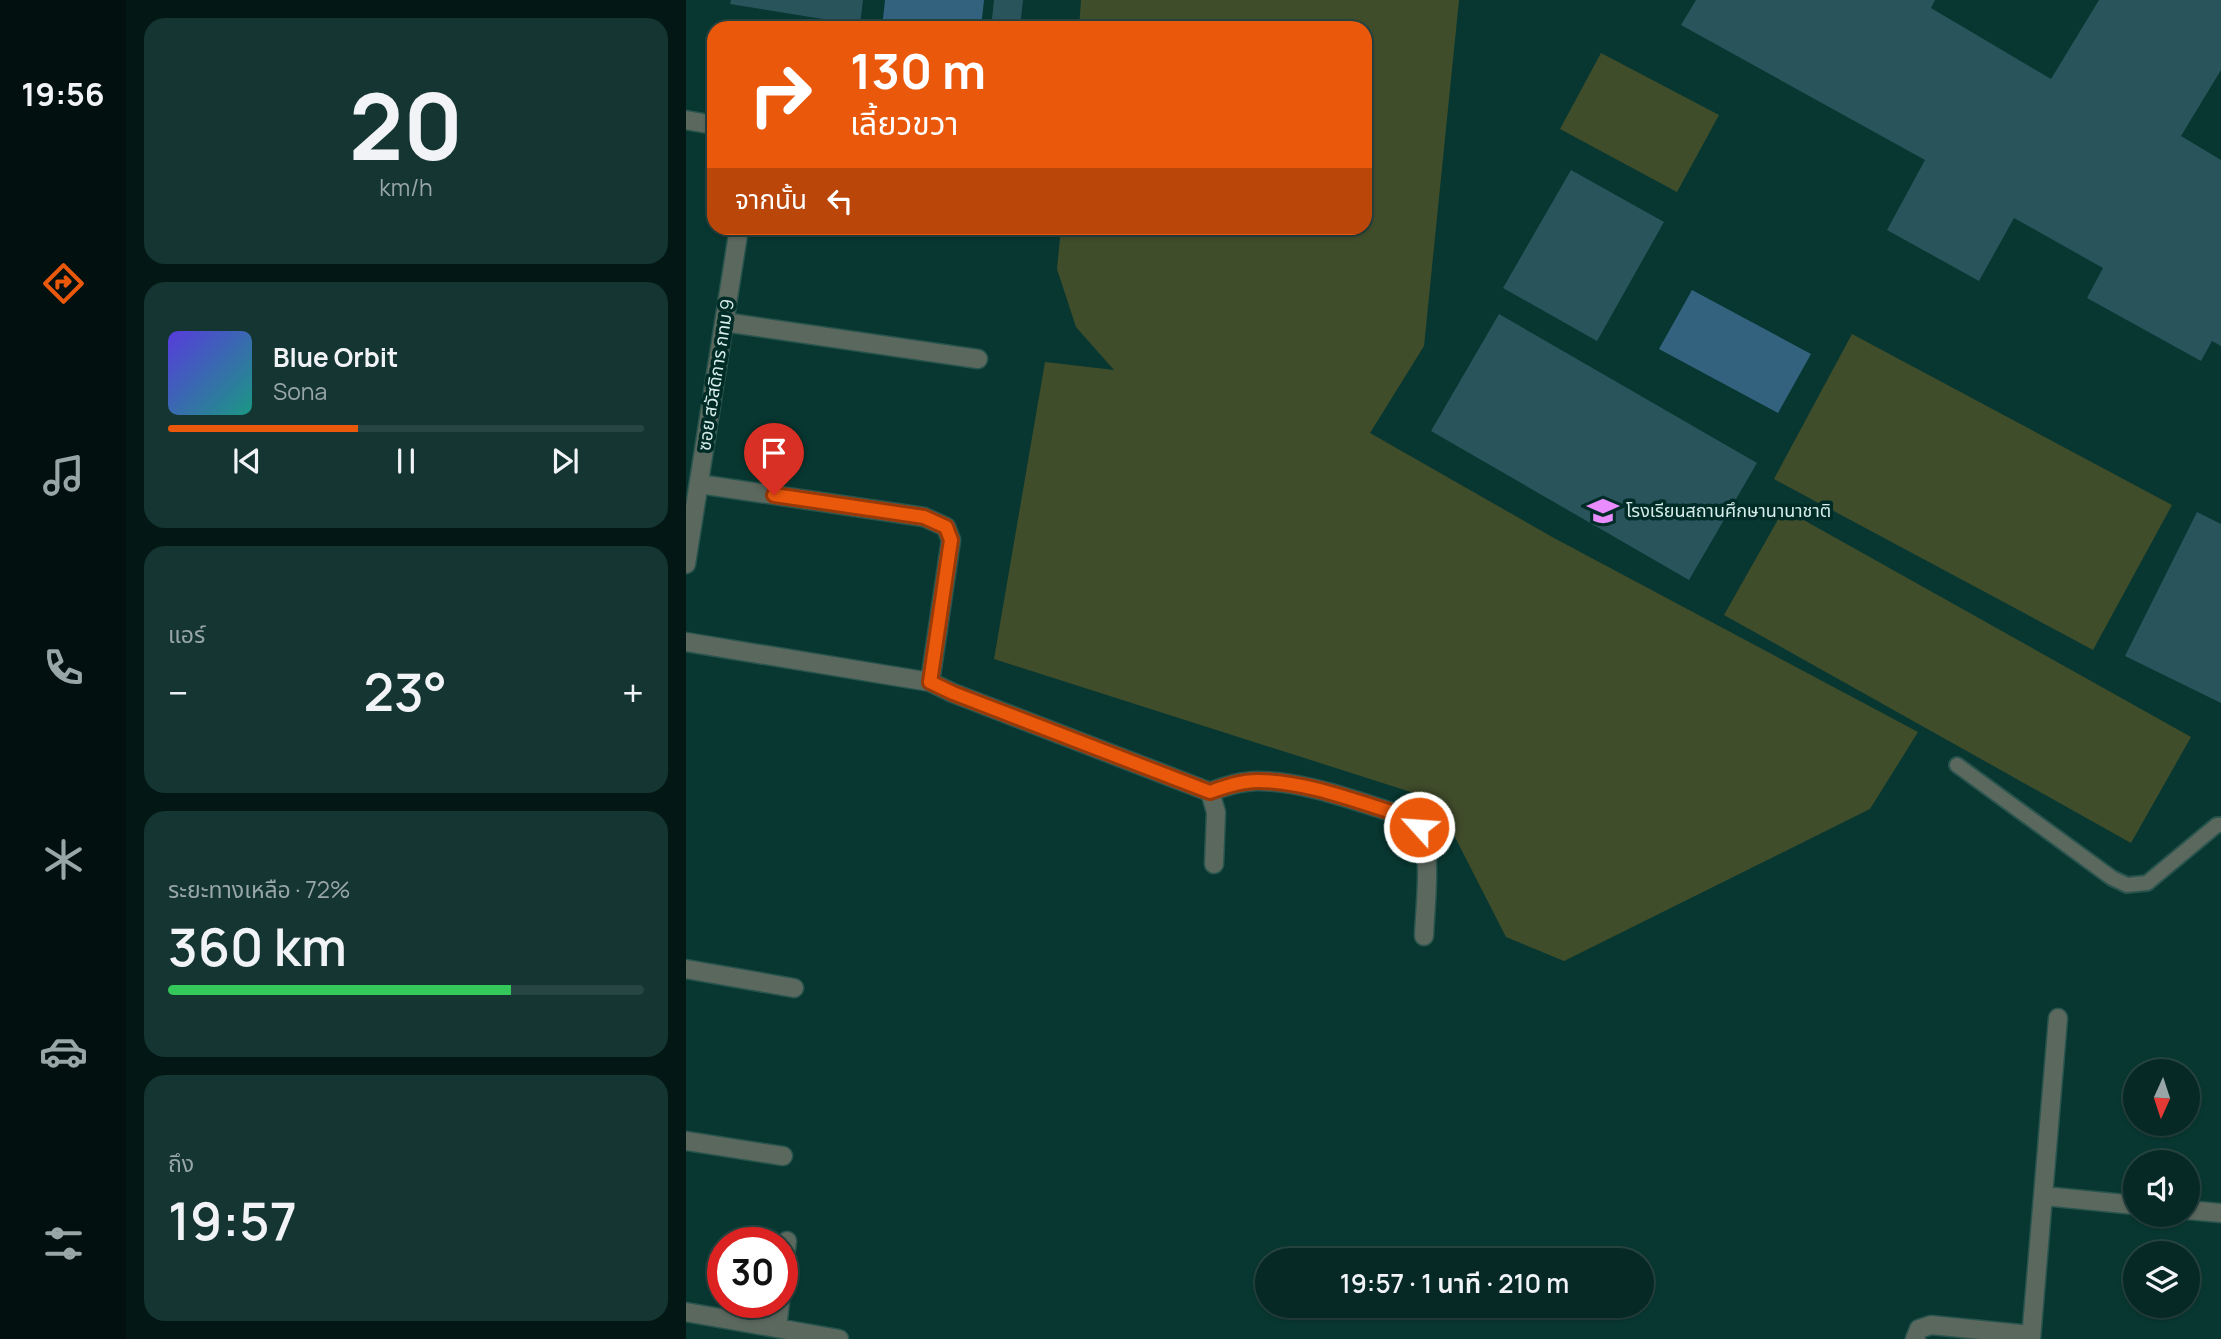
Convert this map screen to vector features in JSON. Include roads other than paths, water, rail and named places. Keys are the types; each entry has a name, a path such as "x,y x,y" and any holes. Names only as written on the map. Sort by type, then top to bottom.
{"street":[{"path":"686,120 707,124"},
{"name":"ซอย สวัสดิการ กทม 9","path":"686,564 738,235"},
{"path":"724,322 978,359"},
{"path":"699,484 924,517 946,527 951,540 930,682"},
{"path":"686,642 930,682 1210,792 1234,783 1276,783 1341,797 1411,818 1424,838 1424,936"},
{"path":"1210,792 1216,812 1214,864"},
{"path":"686,969 794,988"},
{"path":"1915,1339 1919,1329 1931,1325 2031,1337 2058,1018"},
{"path":"686,1141 783,1156"},
{"path":"2044,1196 2123,1204"},
{"path":"2200,1211 2221,1213"},
{"path":"686,1312 839,1339"},
{"path":"777,1328 778,1318"}],"lane":[{"path":"1957,765 2112,878 2127,885 2147,883 2217,825 2221,825"}],"water":[{"path":"885,0 984,0 982,21 883,21"},
{"path":"1692,290 1811,354 1778,413 1659,349"}],"place":[{"name":"โรงเรียนสถานศึกษานานาชาติ","path":"1603,511"}]}
